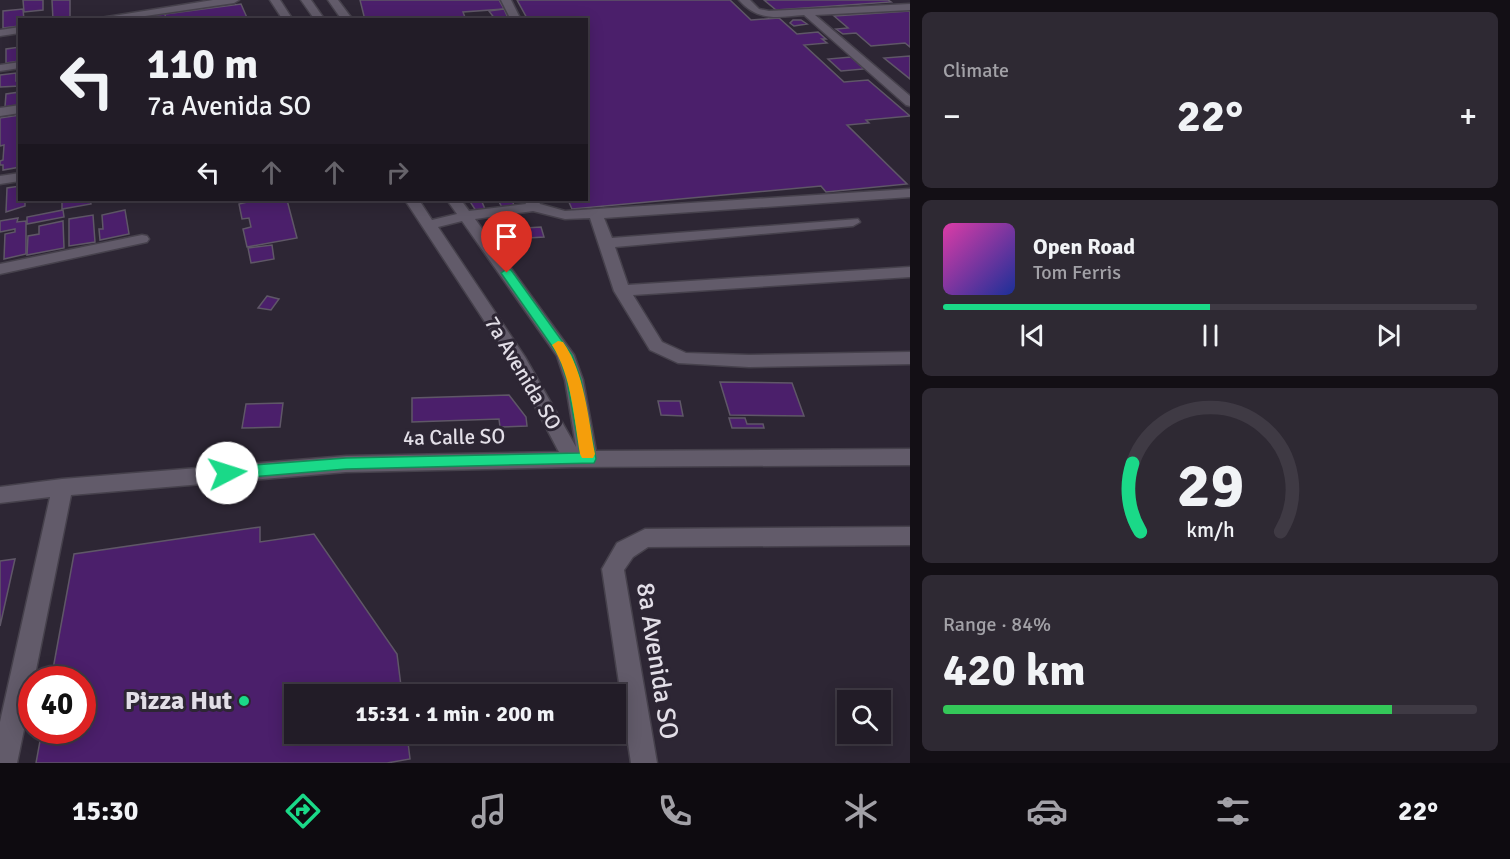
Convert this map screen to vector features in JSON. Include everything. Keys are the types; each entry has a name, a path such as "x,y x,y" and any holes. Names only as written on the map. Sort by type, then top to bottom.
{"street":[{"path":"131,14 134,0"},
{"path":"106,18 234,0"},
{"path":"275,0 287,18"},
{"path":"306,0 319,18"},
{"path":"333,0 346,18"},
{"path":"506,0 515,18"},
{"path":"744,0 762,13 910,7"},
{"path":"806,12 910,102"},
{"path":"0,33 18,30"},
{"path":"0,68 18,65"},
{"path":"0,112 18,109"},
{"path":"0,180 18,177"},
{"path":"429,225 532,203 549,212 596,214 910,193"},
{"name":"7a Avenida SO","path":"413,201 581,459"},
{"name":"7a Avenida SO","path":"455,201 565,355 574,380 581,459"},
{"path":"596,214 622,291 656,346 684,359 749,361 910,358"},
{"path":"607,243 853,222"},
{"path":"0,268 142,239"},
{"path":"622,291 910,272"},
{"name":"4a Calle SO","path":"0,495 62,487 346,464 581,459 910,457"},
{"path":"4,763 62,487"},
{"name":"8a Avenida SO","path":"644,763 613,569 625,550 645,538 910,536"}],"building":[{"path":"23,0 43,0 43,10 24,12"},
{"path":"52,0 70,0 70,18 53,18"},
{"path":"360,0 499,0 504,9 463,12 465,18 364,18"},
{"path":"517,0 730,0 751,20 779,18 797,34 818,32 827,43 804,45 844,82 868,80 910,116 866,120 869,123 847,125 907,184 826,192 821,186 572,209 568,201 588,201 588,18 527,18"},
{"path":"764,0 888,0 891,2 776,10"},
{"path":"241,4 247,18 166,18 165,14"},
{"path":"23,9 24,18 18,18 18,26 3,28 3,11"},
{"path":"504,9 508,18 494,18 489,11"},
{"path":"910,11 910,47 905,43 871,46 856,33 843,34 836,29 848,28 834,16"},
{"path":"165,14 166,18 141,18"},
{"path":"793,20 801,20 807,24 794,26 790,23"},
{"path":"18,47 18,61 6,63 6,49"},
{"path":"910,56 910,79 884,58"},
{"path":"851,57 864,69 841,71 828,59"},
{"path":"16,73 18,86 0,87 0,75"},
{"path":"18,92 18,105 5,107 6,94"},
{"path":"18,115 18,167 3,170 3,165 0,165 0,161 3,160 4,145 0,146 0,118"},
{"path":"18,186 18,201 25,201 25,206 6,212 7,188"},
{"path":"62,201 90,201 91,204 62,209"},
{"path":"252,201 287,201 297,238 247,247 243,229 251,227 249,218 242,219 239,204"},
{"path":"470,201 490,201 482,202 485,209 476,211"},
{"path":"499,201 512,201 515,208 503,209"},
{"path":"63,210 64,217 27,224 27,217"},
{"path":"125,210 129,234 100,240 99,229 103,229 102,215"},
{"path":"93,215 95,242 69,246 69,219"},
{"path":"18,218 17,222 26,221 26,254 4,259 5,234 15,232 15,229 0,232 0,221"},
{"path":"63,221 64,248 27,255 28,236 39,234 39,226"},
{"path":"541,227 544,237 528,238 525,228"},
{"path":"272,245 274,259 251,263 248,248"},
{"path":"267,296 279,299 271,310 258,308"},
{"path":"720,382 792,383 804,416 730,415"},
{"path":"509,395 526,417 527,426 500,427 499,419 412,422 412,398"},
{"path":"658,401 680,401 683,416 661,415"},
{"path":"283,403 280,427 242,428 246,404"},
{"path":"729,418 745,418 747,424 763,424 764,428 732,428"},
{"path":"260,527 260,542 314,534 397,654 401,684 284,684 284,744 408,744 410,759 387,763 36,763 39,744 96,744 96,666 54,666 74,554"},
{"path":"15,559 0,626 0,561"}],"slow traffic":[{"path":"558,345 565,355 574,380 587,454"}],"place":[{"name":"Pizza Hut","path":"244,701"}],"route":[{"path":"227,473 346,464 588,459 574,380 565,355 507,273"}]}
